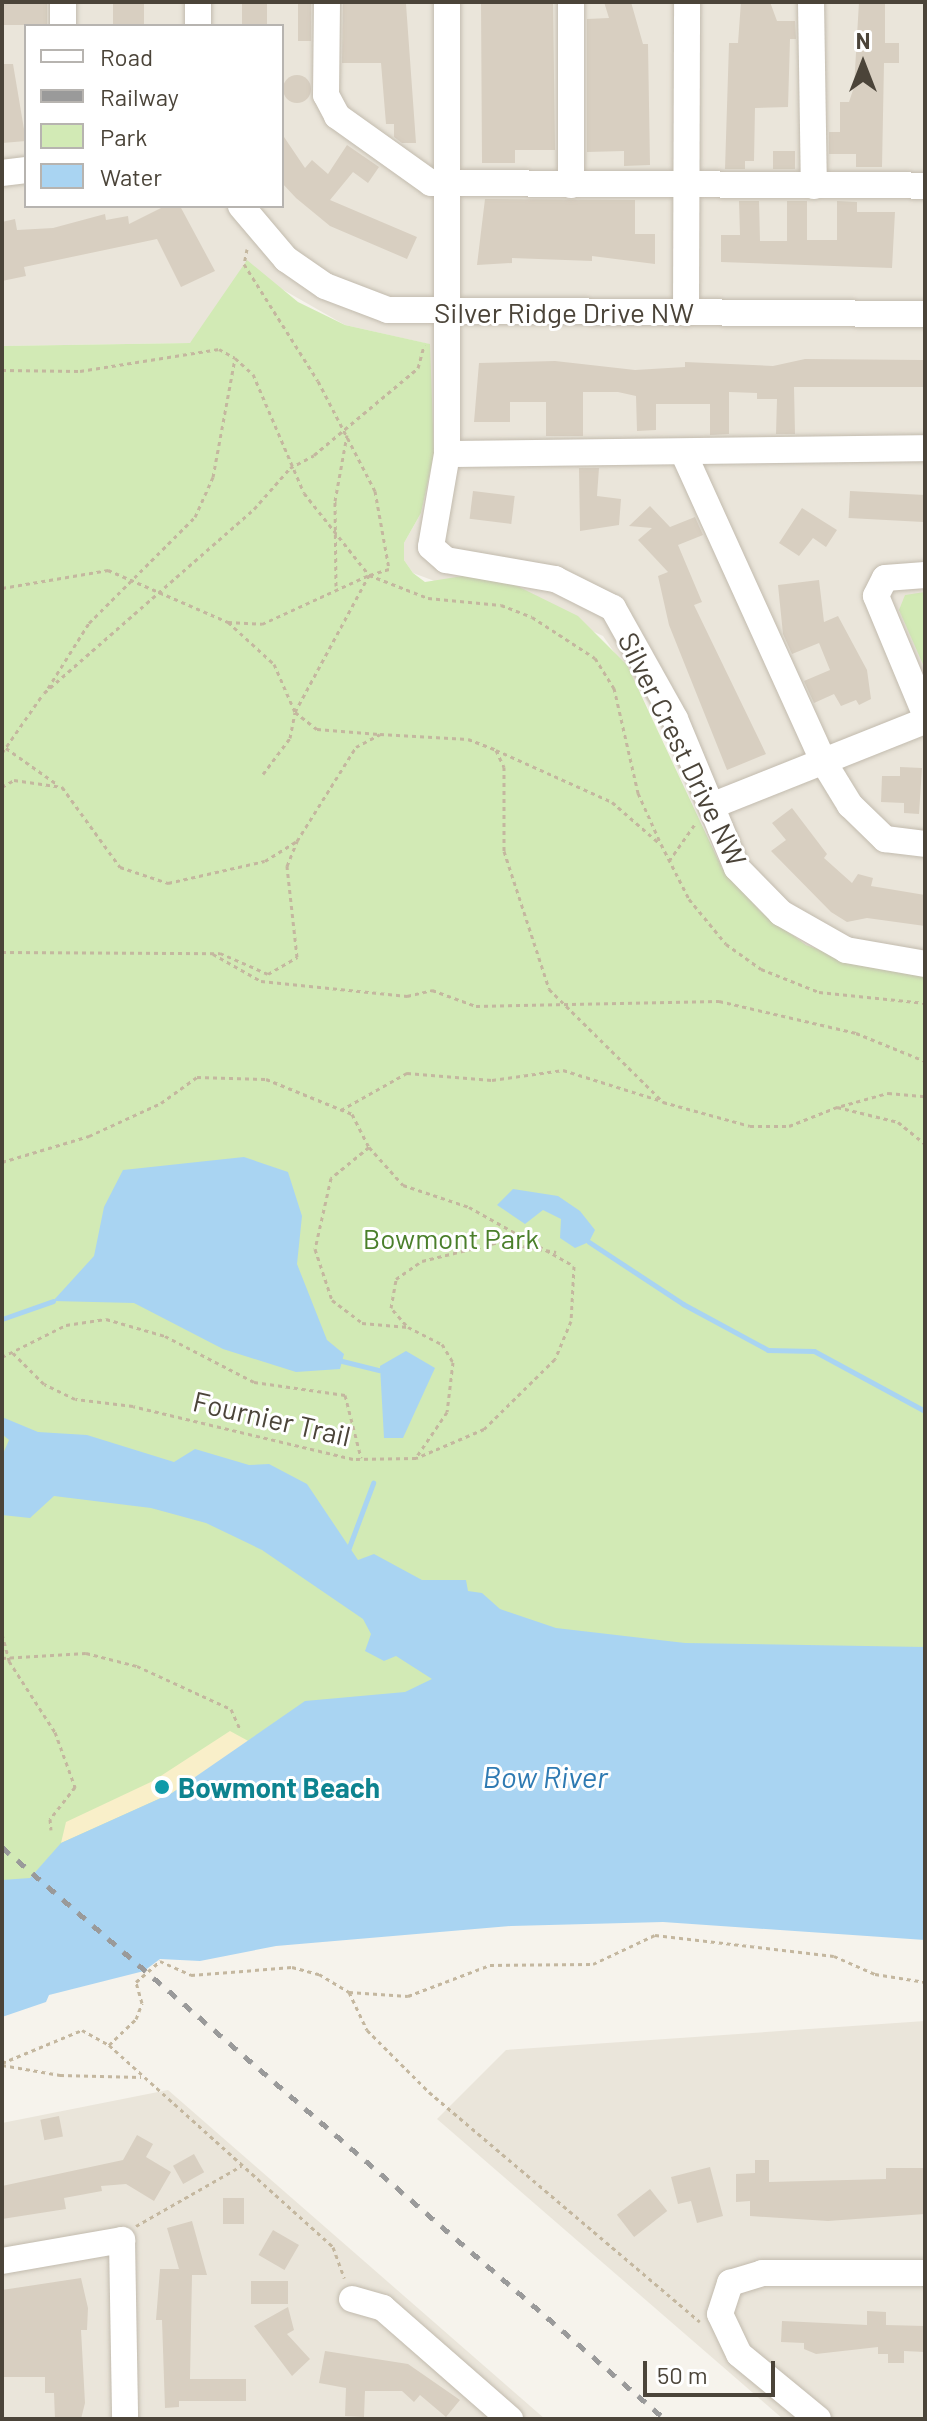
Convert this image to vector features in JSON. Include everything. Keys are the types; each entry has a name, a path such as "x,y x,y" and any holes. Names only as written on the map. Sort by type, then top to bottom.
{"street":[{"path":"63,2 63,24"},
{"path":"198,2 198,24"},
{"path":"327,2 326,95 337,116 418,175 447,184 925,186"},
{"name":"Silver Crest Drive NW","path":"447,2 447,454 431,547 446,560 555,579 613,608 675,719 703,815 737,868 781,913 846,950 925,964"},
{"path":"571,2 571,185"},
{"path":"686,313 687,2"},
{"path":"811,2 814,186"},
{"path":"2,173 24,170"},
{"name":"Silver Ridge Drive NW","path":"246,215 286,259 325,286 388,310 445,314 925,314"},
{"path":"447,454 925,448"},
{"path":"683,452 823,761 850,805 885,839 925,844"},
{"path":"925,575 885,578 876,596 925,714"},
{"path":"703,815 823,761 925,721"},
{"path":"2,2261 122,2240 125,2419"},
{"path":"818,2419 739,2354 720,2314 730,2283 762,2273 925,2273"},
{"path":"352,2299 383,2308 510,2419"}],"path":[{"path":"228,622 262,624 336,586 389,569 386,527 346,433 244,264 246,215"},
{"path":"44,693 164,589 290,468 346,433 418,368 425,341"},
{"path":"2,370 80,371 219,349 235,358 253,374 290,468 369,575 428,598 501,605 567,634 595,658 614,688 638,793 661,844 669,861 726,944 761,969 819,992 925,1003"},
{"path":"2,753 89,623 195,517 213,477 235,358"},
{"path":"336,586 336,532 346,433"},
{"path":"2,588 108,570 164,589 228,622 274,664 295,712 317,729 380,734 435,733 496,750 612,802 661,844"},
{"path":"263,774 290,738 295,712 369,575"},
{"path":"2,952 213,954 268,974 297,957 287,866 297,841 356,747 380,734"},
{"path":"6,748 62,787 120,867 168,883 265,861 297,841"},
{"path":"496,750 504,767 504,851 549,989 663,1102"},
{"path":"2,787 14,780 62,787"},
{"path":"669,861 703,815"},
{"path":"213,954 240,974 296,987 407,996 432,990 476,1006 719,1001 856,1033 925,1061"},
{"path":"341,1110 407,1073 492,1080 563,1070 750,1126 789,1126 837,1107 888,1093 925,1096"},
{"path":"2,1162 89,1136 161,1103 197,1077 266,1079 352,1114 369,1147 403,1185 469,1207 559,1253"},
{"path":"837,1107 898,1122 925,1144"},
{"path":"369,1147 331,1178 315,1249 332,1300 362,1323 408,1327 442,1344 453,1362 447,1412 416,1458"},
{"path":"408,1327 391,1308 396,1279 422,1261 499,1242 559,1253"},
{"name":"Fournier Trail","path":"12,1352 44,1384 75,1399 133,1406 361,1459 416,1458 484,1429 555,1359 571,1321 574,1266 559,1253"},
{"path":"2,1357 66,1325 106,1319 165,1336 254,1382 345,1395 361,1459"},
{"path":"2,1634 9,1661 55,1732 75,1787 50,1819 51,1830"},
{"path":"2,1658 9,1661 86,1653 137,1666 231,1709 241,1731"},
{"path":"109,2045 136,2019 142,2003 136,1982 160,1961 191,1975 292,1967 349,1992 408,1996 490,1965 593,1964 655,1935 834,1956 875,1974 925,1982"},
{"path":"349,1992 367,2030 429,2092 703,2324"},
{"path":"2,2064 82,2030 109,2045 333,2247 352,2299"},
{"path":"2,2064 60,2075 144,2078"},
{"path":"122,2240 138,2224 242,2165"}],"shaded area":[{"path":"2,2 925,2 925,973 868,967 806,945 760,911 722,868 653,709 603,636 469,575 440,583 413,573 404,560 404,543 421,513 434,454 429,344 345,325 273,284 190,343 2,346"},
{"path":"925,2021 925,2419 783,2419 437,2119 506,2050"},
{"path":"168,2090 545,2419 2,2419 2,2123"}],"green space":[{"name":"Bowmont Park","path":"247,260 298,302 345,325 430,344 434,454 421,513 404,543 404,560 413,573 425,582 469,575 511,583 578,616 627,665 722,868 760,911 806,945 868,967 925,973 925,1669 2,1901 2,346 190,343"},
{"path":"925,592 925,669 899,610 905,595"}],"sand":[{"name":"Bowmont Beach","path":"230,1731 252,1743 172,1793 61,1843 66,1822 153,1781"}],"water":[{"path":"244,1157 288,1172 302,1216 297,1264 327,1340 344,1354 340,1369 296,1372 223,1349 134,1303 53,1301 94,1256 104,1207 123,1170"},
{"path":"513,1189 558,1196 580,1211 595,1230 589,1242 575,1248 560,1238 561,1219 543,1210 525,1224 497,1205"},
{"path":"406,1351 435,1368 403,1438 384,1438 380,1366"},
{"name":"Bow River","path":"2,1417 38,1432 87,1435 174,1462 195,1449 249,1465 269,1464 307,1484 358,1560 374,1554 422,1580 466,1580 468,1591 482,1593 500,1609 556,1628 685,1643 925,1647 925,1940 663,1922 511,1926 276,1946 200,1961 160,1959 144,1971 49,1995 46,2002 2,2017 2,1880 30,1878 61,1843 172,1793 305,1701 405,1692 432,1679 396,1656 384,1661 365,1651 371,1634 363,1619 262,1550 206,1523 151,1508 54,1496 30,1518 2,1515 2,1456 9,1440 2,1434"}],"building":[{"path":"113,2 144,2 144,24 113,24"},
{"path":"242,2 267,2 267,24 242,24"},
{"path":"298,2 311,2 311,41 298,41"},
{"path":"343,2 406,4 416,143 402,143 394,137 394,124 386,124 381,63 342,63"},
{"path":"481,2 553,2 555,150 515,150 515,163 482,163"},
{"path":"604,2 631,2 643,44 648,44 650,165 624,166 624,151 587,152 587,19 609,18"},
{"path":"741,2 770,2 777,21 795,21 796,39 790,39 788,107 755,108 754,161 745,161 745,169 725,169 729,43 738,43"},
{"path":"859,2 885,2 885,43 899,43 899,63 884,63 882,167 856,167 856,154 829,154 829,132 840,132 840,102 849,102 854,87"},
{"path":"2,3 47,3 47,24 2,25"},
{"path":"2,64 13,64 24,141 2,143"},
{"path":"292,76 302,76 310,84 310,94 302,102 292,102 284,94 284,84"},
{"path":"284,137 305,168 312,160 328,174 347,145 379,167 368,183 353,172 330,200 417,237 407,259 330,226 284,185"},
{"path":"773,151 795,151 795,169 773,169"},
{"path":"485,199 635,200 635,234 655,234 655,264 592,256 592,261 512,258 512,263 477,265"},
{"path":"739,201 759,201 760,241 787,241 787,201 807,201 807,240 837,240 837,201 857,202 857,212 895,212 892,268 721,262 721,235 740,235"},
{"path":"161,208 181,208 215,271 181,287 157,239 24,267 26,276 2,281 2,222 15,219 17,230 53,228 105,214 106,220 128,216 129,224"},
{"path":"805,359 924,360 925,387 794,387 795,434 776,434 777,399 757,399 757,393 729,392 729,434 710,435 710,404 656,404 656,430 637,431 636,396 618,392 583,392 583,436 546,436 546,402 510,402 510,422 474,422 479,363 555,361 635,370 685,367 685,362 773,366"},
{"path":"579,468 599,468 597,496 621,499 619,525 580,531"},
{"path":"473,491 515,496 511,524 470,519"},
{"path":"850,491 925,495 923,522 849,518"},
{"path":"650,506 670,527 695,517 703,535 678,545 702,602 694,605 766,754 727,770 669,625 658,576 668,572 638,540 652,528 629,526"},
{"path":"802,508 837,530 826,547 813,538 799,556 779,543"},
{"path":"819,580 824,622 838,616 867,670 871,699 859,705 856,700 841,706 834,694 814,703 804,681 830,670 819,643 792,654 783,634 778,585"},
{"path":"900,767 922,768 919,814 904,813 904,803 881,802 882,776 900,776"},
{"path":"792,808 827,854 824,858 852,883 858,874 873,878 871,886 925,895 925,926 867,918 847,922 831,912 771,851 786,840 772,823"},
{"path":"59,2116 63,2137 44,2140 40,2120"},
{"path":"137,2135 153,2144 146,2157 171,2172 154,2201 126,2184 101,2186 102,2191 64,2198 66,2209 2,2219 2,2186 123,2160"},
{"path":"194,2154 204,2172 183,2184 173,2166"},
{"path":"755,2160 769,2160 769,2182 886,2179 886,2168 925,2168 925,2214 828,2221 750,2216 750,2201 736,2202 736,2174 755,2173"},
{"path":"710,2167 723,2216 697,2223 691,2201 678,2204 671,2177"},
{"path":"650,2189 667,2211 634,2237 617,2215"},
{"path":"223,2198 244,2198 244,2224 223,2224"},
{"path":"192,2221 207,2275 192,2275 190,2379 246,2379 246,2401 179,2401 179,2407 165,2408 162,2320 156,2320 160,2269 179,2269 167,2228"},
{"path":"273,2230 299,2245 284,2270 258,2255"},
{"path":"81,2278 88,2308 87,2330 81,2330 85,2403 81,2419 55,2419 54,2393 45,2393 45,2377 3,2377 2,2290"},
{"path":"251,2281 288,2281 288,2304 251,2304"},
{"path":"288,2307 294,2330 287,2334 310,2359 292,2376 254,2326"},
{"path":"867,2311 886,2312 886,2325 925,2326 925,2352 904,2351 904,2363 888,2363 888,2354 878,2354 878,2347 816,2354 804,2349 804,2343 781,2342 782,2321 867,2325"},
{"path":"325,2351 408,2364 460,2400 446,2417 420,2395 414,2402 402,2391 365,2391 364,2417 345,2416 346,2388 319,2383"}],"waterway":[{"path":"589,1242 683,1304 768,1350 814,1351 925,1411"},
{"path":"2,1319 53,1301"},
{"path":"342,1361 379,1370"},
{"path":"348,1550 373,1483"}],"railway":[{"path":"2,1847 665,2419"}],"place":[{"name":"Bowmont Beach","path":"162,1787"}]}
